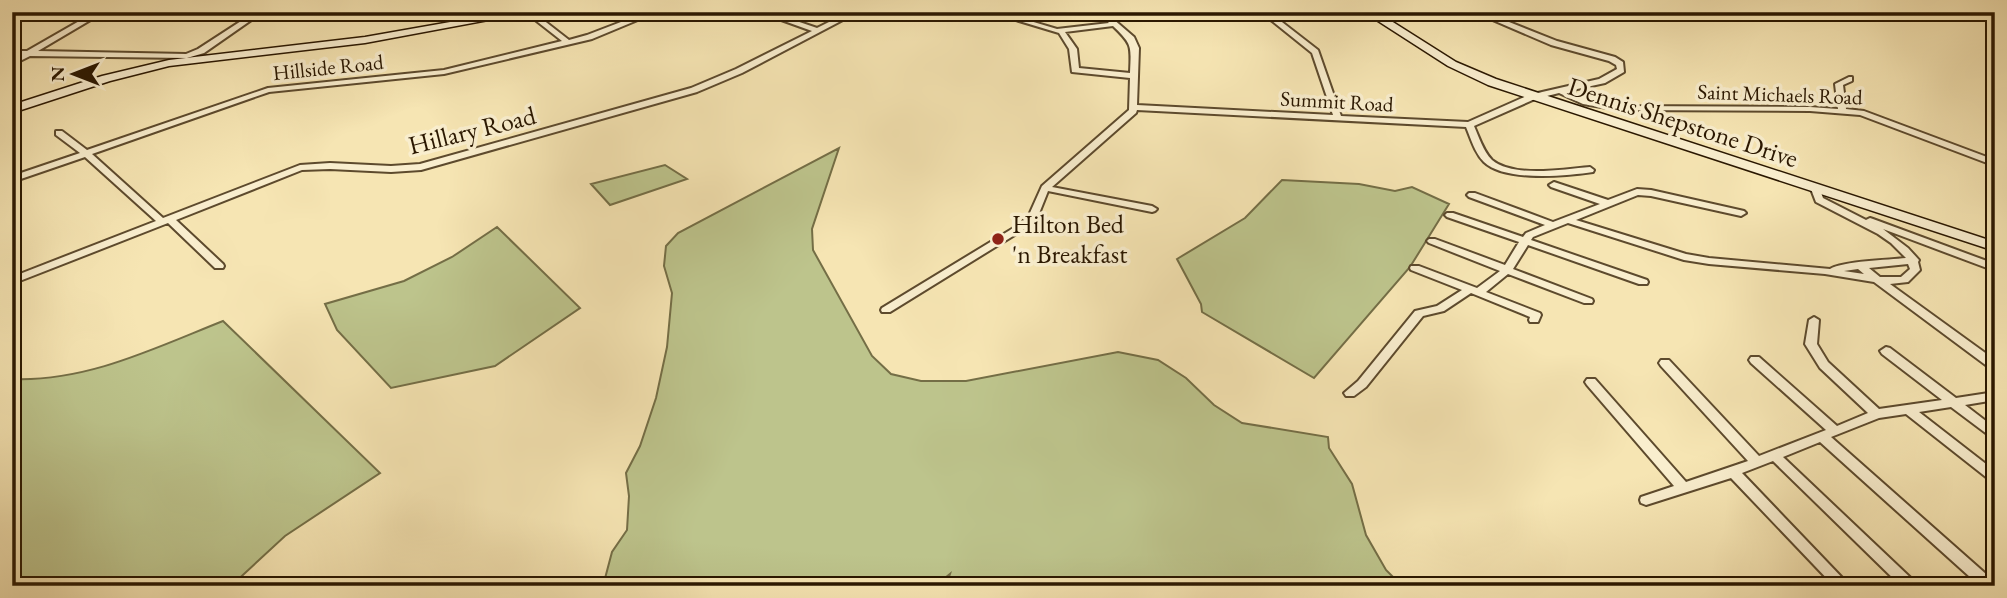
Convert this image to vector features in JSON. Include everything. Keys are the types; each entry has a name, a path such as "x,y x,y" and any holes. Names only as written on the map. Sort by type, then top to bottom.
{"street":[{"path":"12,63 101,12"},
{"path":"12,53 187,56 201,51 260,12"},
{"path":"12,109 106,78 169,63 421,32 528,12 567,42"},
{"name":"Hillside Road","path":"12,180 268,90 430,75 607,31 654,12"},
{"path":"762,12 818,31"},
{"name":"Hillary Road","path":"12,281 300,169 330,166 394,170 421,167 657,101 722,79 855,12"},
{"path":"992,12 1061,31 1114,24"},
{"path":"886,310 1023,226 1033,215 1045,188 1098,144 1134,107 1135,48 1131,40 1101,12"},
{"path":"1264,12 1315,52 1338,120"},
{"name":"Dennis Shepstone Drive","path":"1369,12 1452,64 1532,97 1995,247"},
{"name":"Summit Road","path":"1134,107 1469,125 1532,97 1616,75 1622,67 1606,57 1554,43 1477,12"},
{"path":"1061,31 1073,49 1075,70 1133,76"},
{"path":"1842,110 1839,84 1849,79"},
{"name":"Saint Michaels Road","path":"1558,90 1586,102 1620,108 1842,110 1876,117 1995,163"},
{"path":"1469,125 1484,156 1500,168 1539,172 1590,170"},
{"path":"59,133 219,266"},
{"path":"1554,185 1609,204"},
{"path":"1045,188 1153,209"},
{"path":"1568,220 1684,257 1825,271 1877,280 1904,280 1915,270 1913,260 1898,243 1819,200 1816,189"},
{"path":"1350,393 1362,384 1419,313 1440,309 1507,270 1529,235 1643,191 1741,213"},
{"path":"1472,195 1553,225"},
{"path":"1830,207 1995,268"},
{"path":"1450,215 1643,282"},
{"path":"1433,241 1588,301"},
{"path":"1825,271 1913,260"},
{"path":"1858,265 1995,366"},
{"path":"1415,268 1536,315 1534,320"},
{"path":"1814,320 1811,345 1824,365 1877,414"},
{"path":"1886,351 1995,434"},
{"path":"1755,360 1990,586"},
{"path":"1665,363 1756,461"},
{"path":"1591,382 1682,487"},
{"path":"1646,500 1733,472 1877,414 1995,396"},
{"path":"1908,409 1995,478"},
{"path":"1775,456 1910,586"},
{"path":"1733,472 1843,586"}],"green space":[{"path":"839,148 812,229 813,250 872,356 891,374 921,381 966,381 1118,352 1158,360 1186,378 1214,405 1242,423 1328,437 1329,448 1352,484 1366,535 1386,570 1402,586 946,586 950,574 935,586 603,586 612,552 627,530 629,496 626,473 640,446 656,398 667,347 672,293 664,266 666,246 678,233"},
{"path":"665,165 687,179 610,205 591,184"},
{"path":"1282,180 1359,184 1395,191 1412,187 1449,204 1410,267 1314,378 1202,312 1201,304 1177,259 1245,218"},
{"path":"497,227 580,308 495,366 391,388 337,330 325,304 404,281 452,257"},
{"path":"223,321 380,473 285,536 231,586 12,586 12,379 67,375 94,369 146,352"}],"place":[{"name":"Hilton Bed 'n Breakfast","path":"998,239"}]}
